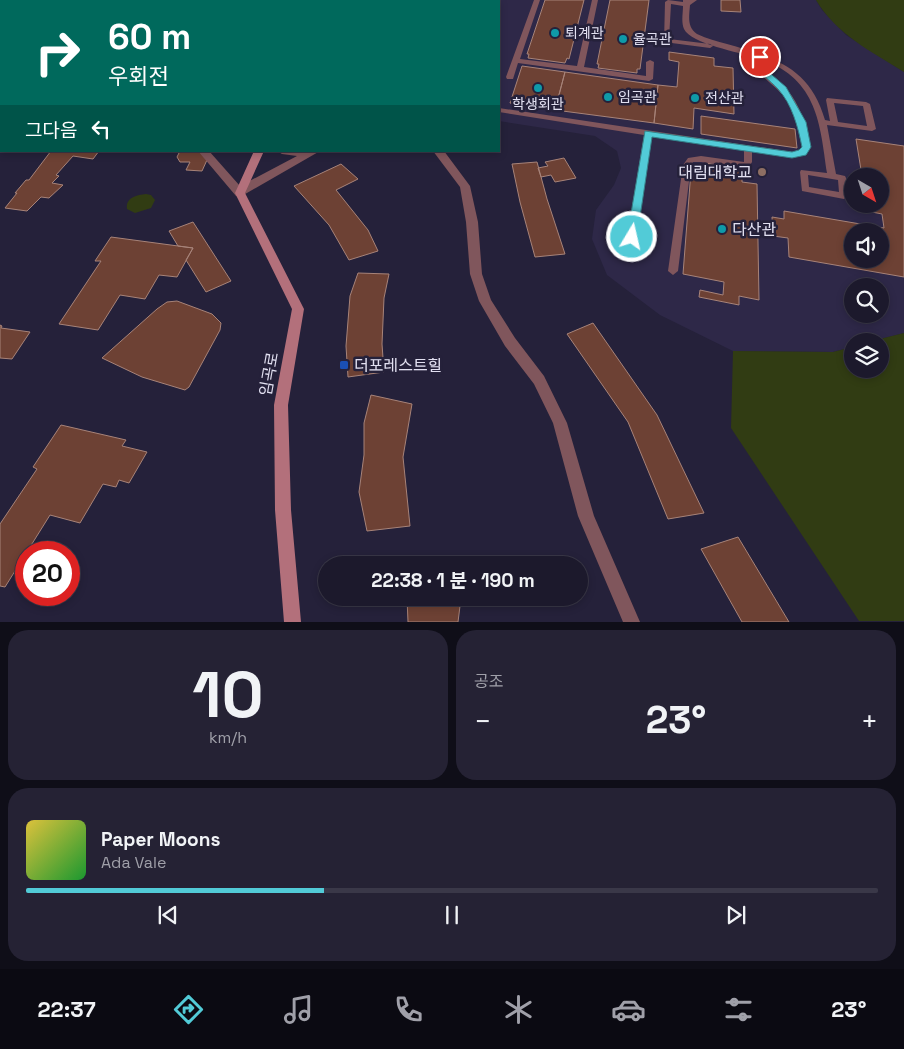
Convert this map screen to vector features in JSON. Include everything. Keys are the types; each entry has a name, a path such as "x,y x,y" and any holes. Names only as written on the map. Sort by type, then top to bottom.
{"street":[{"path":"204,152 240,192"},
{"path":"240,192 259,152"},
{"path":"296,152 311,153"},
{"path":"439,152 465,186 472,222 476,274 485,301 510,342 538,380 560,423 586,516 632,622"},
{"path":"240,192 311,153"},
{"name":"임곡로","path":"240,192 298,309 281,405 283,510 293,622"}],"lane":[{"path":"510,77 537,0"},
{"path":"580,69 595,0"},
{"path":"734,49 666,41 668,2 689,1 686,24 692,34 780,64 802,80 815,99 823,122 832,176"},
{"path":"500,110 792,155 802,152 806,147 802,122 783,89 761,70 760,57"},
{"path":"516,60 649,79 650,62"},
{"path":"823,122 834,124 872,129 866,104 830,100 834,124"},
{"path":"632,237 648,133"},
{"path":"673,271 687,166 691,160 701,159 746,165 748,162 748,148"},
{"path":"804,172 832,176 842,178 844,196 805,189 804,172"}],"shaded area":[{"name":"대림대학교","path":"500,0 816,0 822,10 846,35 904,72 904,333 889,337 889,333 844,333 844,349 833,352 733,351 660,315 607,275 592,239 596,210 614,185 621,168 617,151 595,136 500,121"}],"green space":[{"path":"816,0 904,0 904,72 844,32 824,12"},
{"path":"151,195 155,200 151,208 135,213 127,209 129,200 135,196"},
{"path":"904,333 904,621 859,621 731,428 733,351 833,352 844,349 844,378 889,378 889,337"}],"building":[{"name":"퇴계관","path":"545,0 584,0 569,59 567,58 565,63 528,58 529,54 527,54"},
{"name":"율곡관","path":"610,0 649,0 640,69 637,69 637,73 598,68 599,64 597,64"},
{"path":"721,0 740,0 741,12 721,11"},
{"name":"전산관","path":"669,52 714,58 714,66 733,68 734,114 694,108 693,129 654,123 658,85 677,87 679,62 669,60"},
{"name":"학생회관","path":"522,66 565,72 555,110 510,103"},
{"name":"임곡관","path":"565,72 658,85 654,123 555,110"},
{"path":"701,116 795,129 797,148 701,134"},
{"path":"856,139 904,146 904,277 852,268 889,268 889,223 883,223 882,214 877,213 889,213 889,168 861,168"},
{"path":"50,152 98,152 93,159 73,156 56,175 59,176 52,183 63,185 49,198 41,197 27,211 5,208 26,180 29,180"},
{"path":"180,152 211,152 202,171 186,170 190,162 180,162 177,157"},
{"path":"564,158 576,178 555,182 551,175 541,177 538,168 548,166 545,162"},
{"path":"537,162 565,254 535,257 512,164"},
{"name":"다산관","path":"706,163 742,169 742,182 757,184 759,300 739,296 739,305 699,297 700,290 723,295 724,282 683,274 691,171 705,173"},
{"path":"341,164 358,179 336,190 368,230 378,251 349,260 329,225 294,186"},
{"path":"784,211 855,223 844,223 844,267 789,257 788,238 773,236 772,217 784,219"},
{"path":"193,222 231,281 206,292 186,260 193,248 178,246 169,231"},
{"path":"111,237 193,248 177,277 159,275 145,299 120,295 98,330 59,324 101,261 95,261"},
{"path":"358,273 389,274 384,298 382,344 384,372 348,377 346,346 350,296"},
{"path":"177,301 212,314 221,323 220,330 189,387 185,390 142,377 102,358 157,309 167,302"},
{"path":"593,323 657,415 704,513 668,519 628,422 567,334"},
{"path":"0,325 2,326 1,328 30,332 12,359 0,358"},
{"path":"371,395 412,404 403,457 410,526 367,531 359,492 364,455 364,423"},
{"path":"61,425 126,440 122,446 147,452 129,483 119,480 116,487 103,484 80,523 50,515 34,541 15,541 15,571 5,587 0,586 0,524 37,469 33,467"},
{"path":"738,537 789,622 742,622 701,549"},
{"path":"407,606 460,606 458,622 408,622"}],"place":[{"name":"퇴계관","path":"555,33"},
{"name":"율곡관","path":"623,39"},
{"name":"학생회관","path":"538,88"},
{"name":"임곡관","path":"608,97"},
{"name":"전산관","path":"695,98"},
{"name":"대림대학교","path":"762,172"},
{"name":"다산관","path":"722,229"},
{"name":"더포레스트힐","path":"344,365"}],"route":[{"path":"632,237 648,133 792,155 802,152 806,147 802,122 783,89 761,70 760,57"}]}
